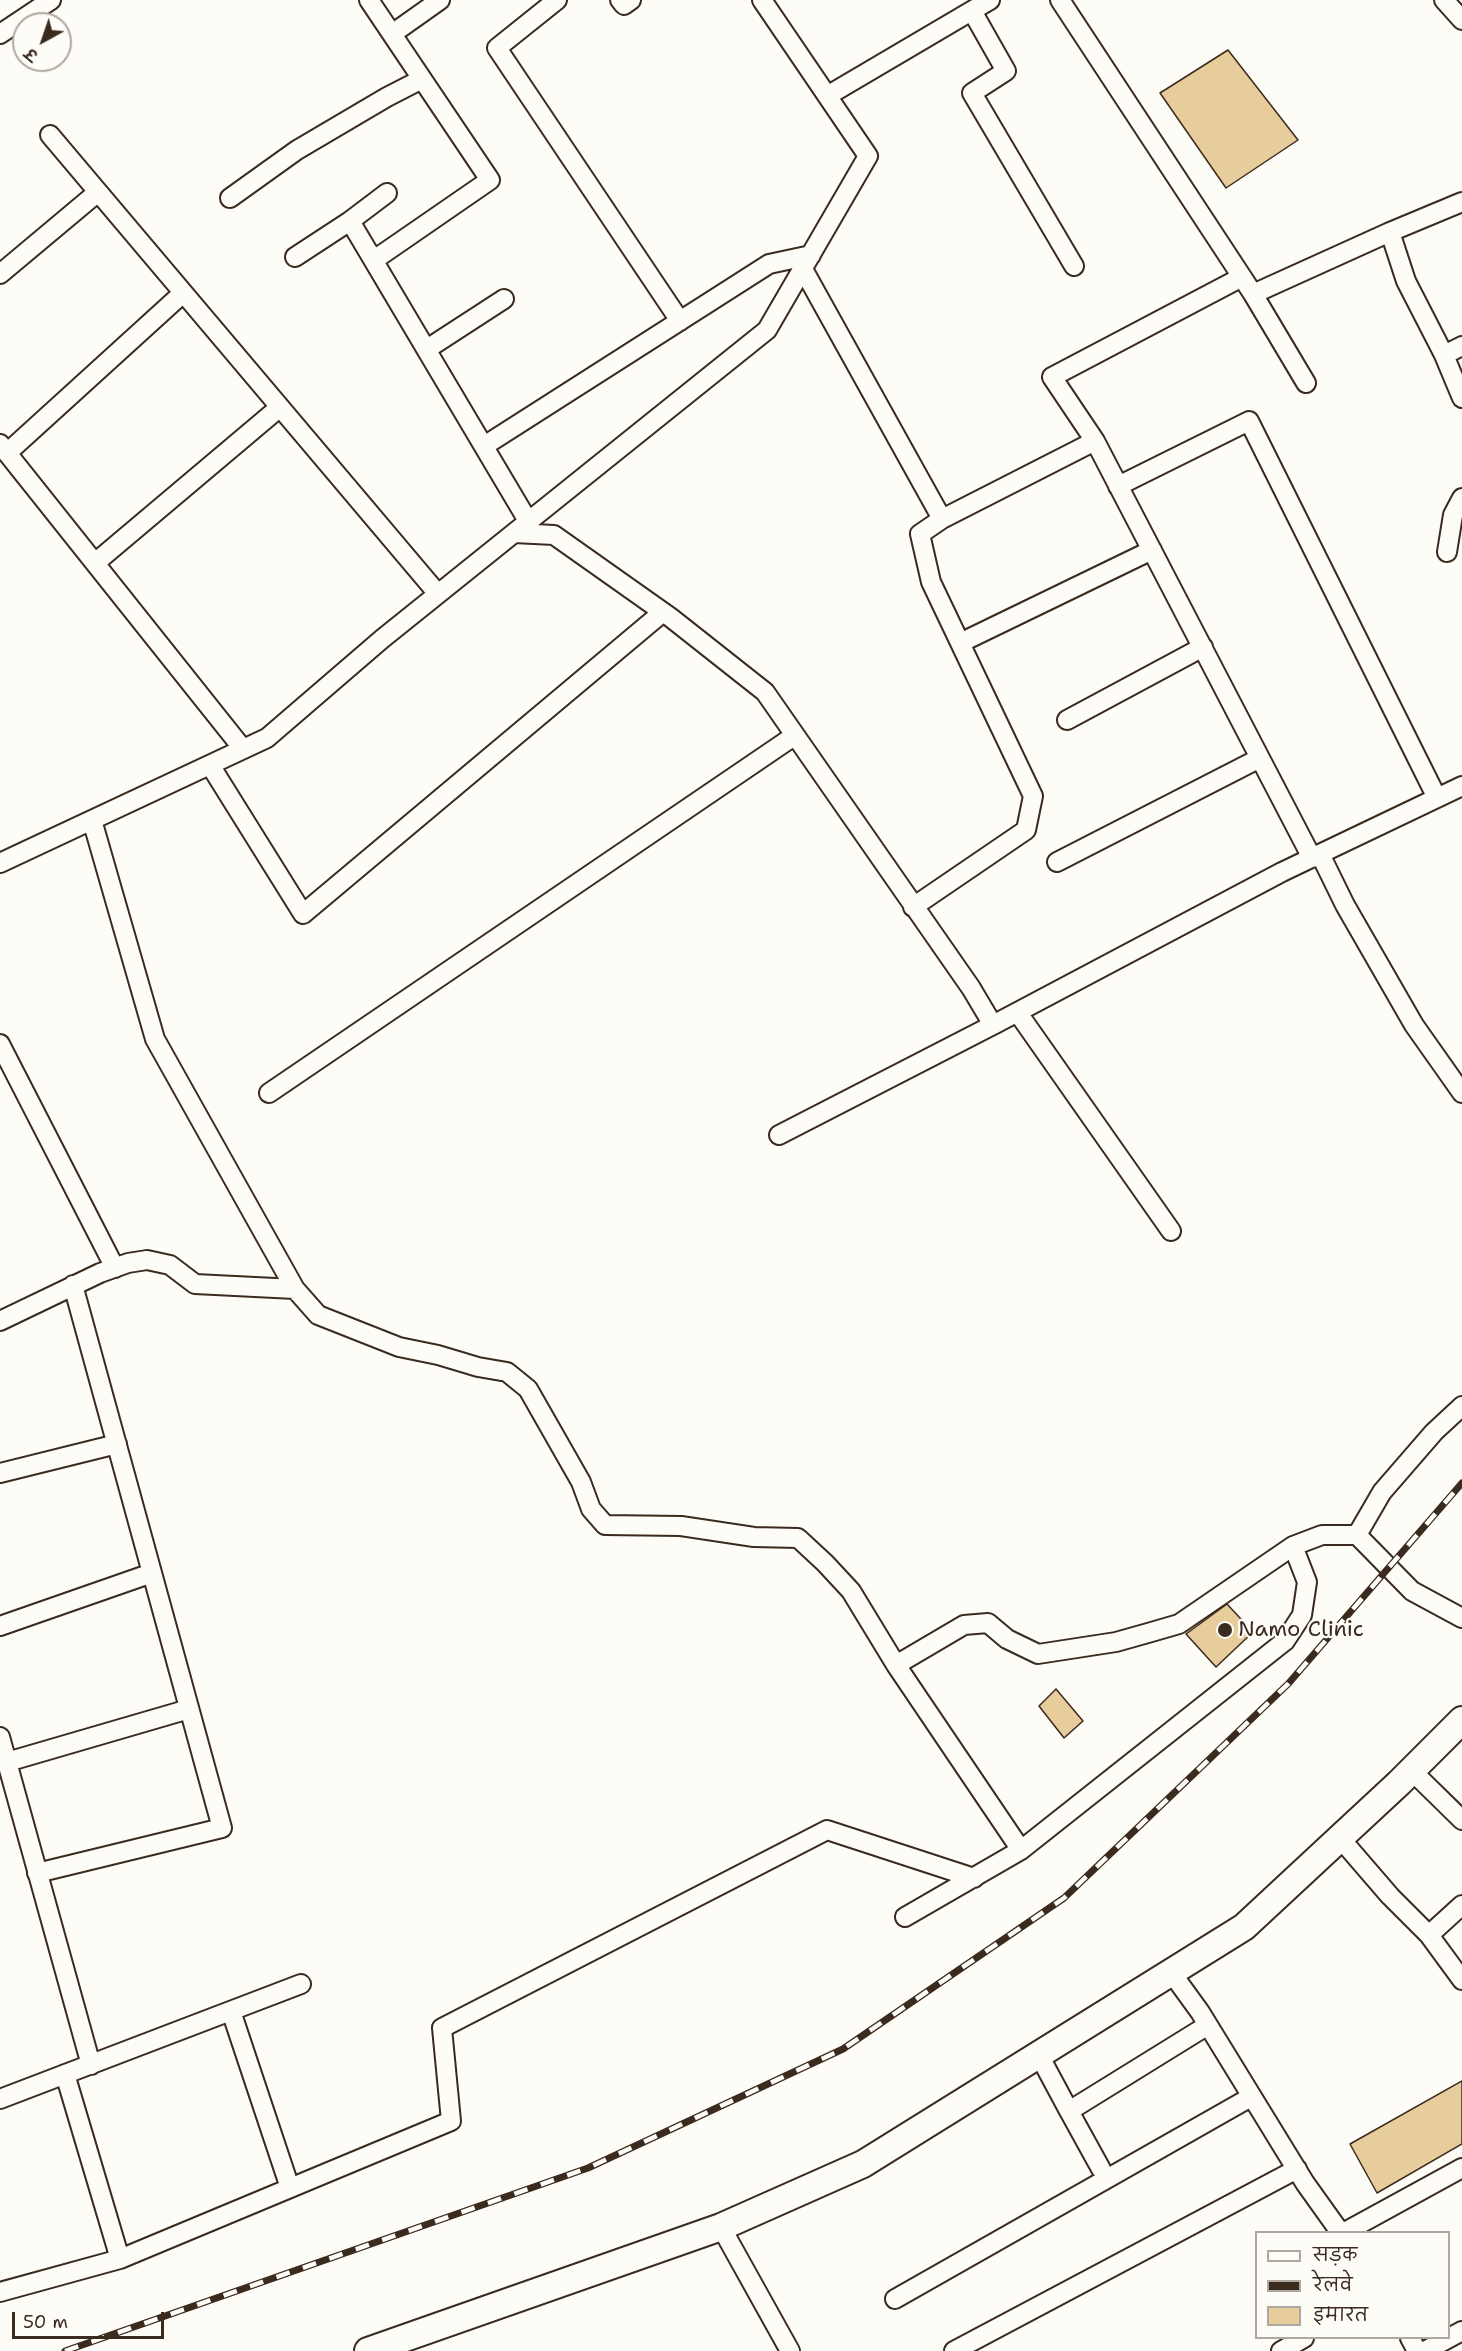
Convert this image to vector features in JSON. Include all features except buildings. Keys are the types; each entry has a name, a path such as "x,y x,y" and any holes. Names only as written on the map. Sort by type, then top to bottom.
{"street":[{"path":"0,34 51,0"},
{"path":"369,0 490,180 374,260"},
{"path":"392,34 440,0"},
{"path":"557,0 498,48 680,321"},
{"path":"620,0 624,5 631,0"},
{"path":"0,863 267,738 438,594 767,330 868,156 762,0"},
{"path":"827,96 990,0"},
{"path":"1060,0 1253,294 1306,383"},
{"path":"1444,0 1462,20"},
{"path":"972,10 1006,71 972,93 1074,266"},
{"path":"230,198 297,150 422,79"},
{"path":"50,135 438,594"},
{"path":"0,274 98,192"},
{"path":"295,257 350,221 387,193"},
{"path":"1253,294 1462,202"},
{"path":"350,221 528,521"},
{"path":"1390,232 1406,280 1444,355 1462,398"},
{"path":"484,446 769,264 807,262"},
{"path":"807,262 942,519"},
{"path":"1242,277 1052,377 1095,441 1260,758 1316,856 1414,1025 1462,1093"},
{"path":"183,293 3,448 243,749"},
{"path":"427,350 504,299"},
{"path":"1444,355 1462,346"},
{"path":"94,563 280,407"},
{"path":"1118,486 1249,421 1437,798"},
{"path":"913,907 1026,830 1033,796 931,582 920,534 942,519 1095,441"},
{"path":"1447,552 1453,515 1462,498"},
{"path":"514,533 554,536 663,612 765,693 971,988 993,1025"},
{"path":"960,644 1152,550"},
{"path":"210,765 303,914 663,612"},
{"path":"1066,720 1203,647"},
{"path":"269,1093 794,736"},
{"path":"1057,862 1260,758"},
{"path":"779,1135 1018,1013 1316,856 1462,786"},
{"path":"93,820 155,1039 295,1289 318,1315 399,1347 438,1354 477,1367 507,1372 528,1389 581,1482 591,1509 605,1525 681,1526 754,1537 798,1538 851,1591 896,1665 1022,1850"},
{"path":"1018,1013 1171,1231"},
{"path":"0,1044 115,1268"},
{"path":"0,1321 115,1268 147,1260 170,1265 195,1284 230,1288 295,1289"},
{"path":"37,1873 222,1828 73,1286"},
{"path":"1357,1535 1382,1492 1434,1432 1462,1406"},
{"path":"0,1473 117,1444"},
{"path":"896,1665 964,1625 988,1623 1007,1639 1038,1654 1116,1642 1179,1624 1293,1546 1322,1535 1357,1535 1412,1591 1462,1618"},
{"path":"905,1917 1022,1850 1285,1641 1302,1615 1307,1582 1293,1546"},
{"path":"0,1626 152,1573"},
{"path":"7,1762 189,1709"},
{"path":"368,2351 721,2226 863,2164 1244,1927 1412,1771 1462,1720"},
{"path":"0,1737 91,2065"},
{"path":"1412,1771 1462,1820"},
{"path":"0,2292 120,2259 451,2121 442,2028 827,1830 974,1878"},
{"path":"1340,1838 1390,1896 1429,1935 1462,1980"},
{"path":"1429,1935 1462,1905"},
{"path":"1171,1972 1208,2025 1251,2097 1339,2231"},
{"path":"0,2099 301,1984"},
{"path":"231,2011 290,2188"},
{"path":"1069,2111 1208,2025"},
{"path":"1039,2055 1101,2169"},
{"path":"65,2074 120,2259"},
{"path":"895,2299 1251,2097"},
{"path":"1347,2231 1462,2168"},
{"path":"954,2351 1297,2169"},
{"path":"721,2226 790,2351"},
{"path":"1281,2351 1301,2339"},
{"path":"1425,2351 1447,2339"}],"railway":[{"path":"65,2351 588,2168 843,2049 1064,1898 1288,1684 1462,1483"}],"place":[{"name":"Namo Clinic","path":"1225,1630"}]}
